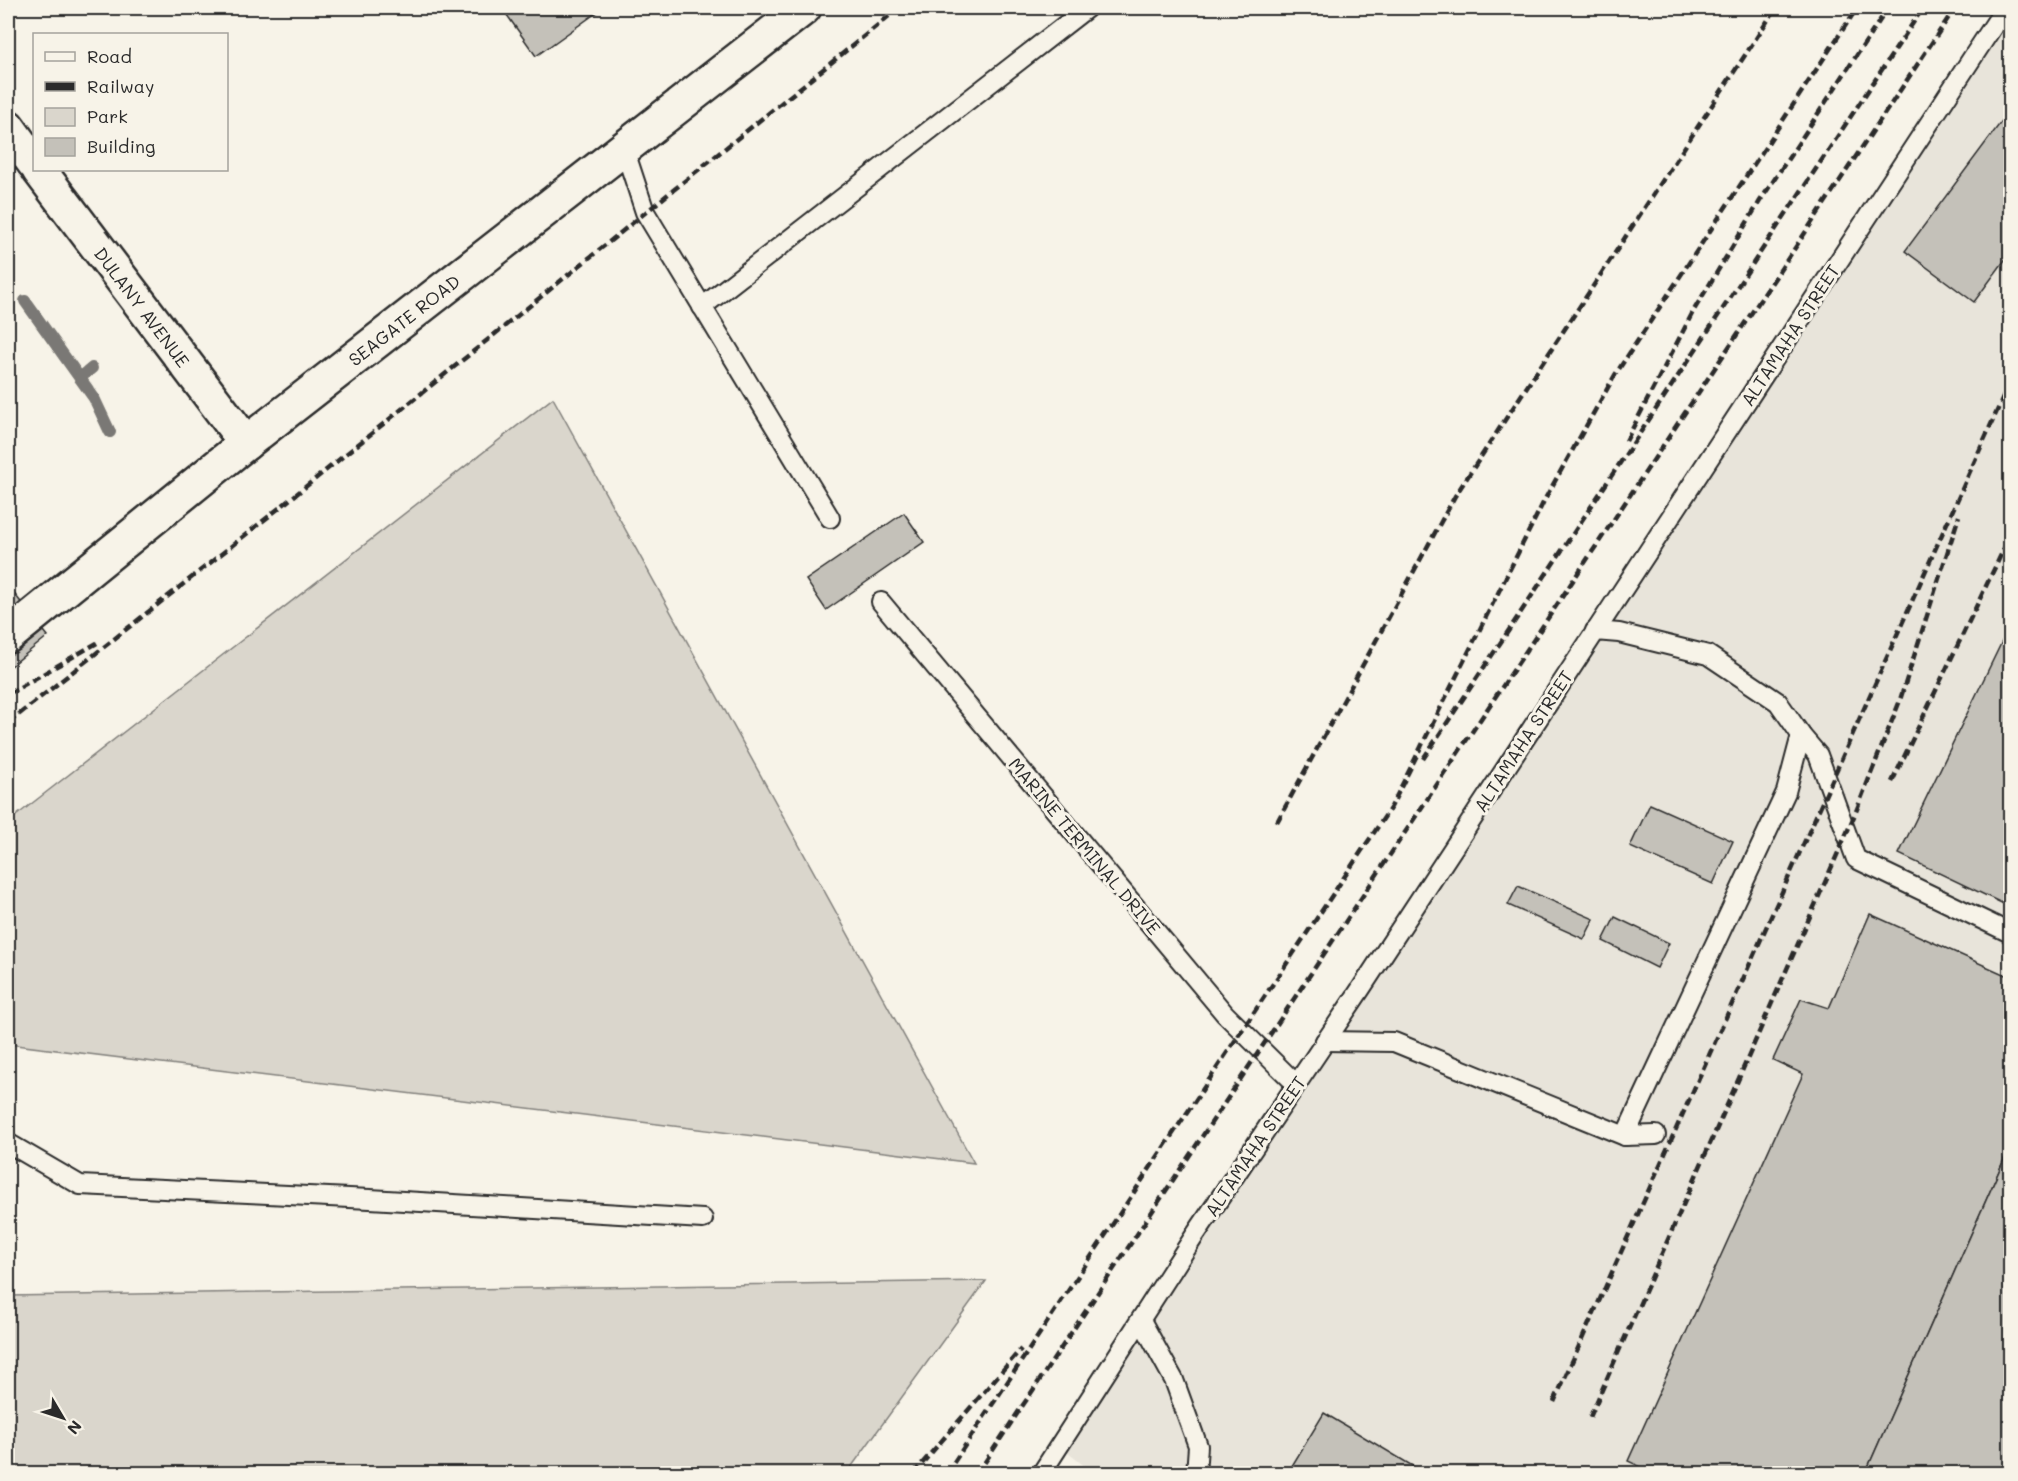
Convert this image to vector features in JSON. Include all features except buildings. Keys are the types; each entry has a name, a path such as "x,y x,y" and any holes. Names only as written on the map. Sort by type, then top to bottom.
{"street":[{"name":"SEAGATE ROAD","path":"8,636 246,443 804,8"},
{"path":"8,127 33,162"},
{"name":"DULANY AVENUE","path":"40,171 246,443"}],"lane":[{"path":"702,307 1087,8"},
{"name":"ALTAMAHA STREET","path":"1041,1473 1195,1235 2005,8"},
{"path":"624,148 645,212 830,518"},
{"name":"MARINE TERMINAL DRIVE","path":"881,602 1225,1014 1296,1084"},
{"path":"1595,631 1619,633 1708,655 1778,702 1818,755 1856,859 2010,933"},
{"path":"1625,1136 1786,792 1801,735"},
{"path":"1325,1041 1394,1042 1625,1136 1656,1135"},
{"path":"8,1143 80,1185 358,1198 703,1219"},
{"path":"1141,1320 1174,1380 1198,1446 1196,1473"}],"shaded area":[{"path":"2010,8 2010,1473 1095,1474 1059,1446"}],"green space":[{"path":"553,398 974,1163 8,1044 8,822"},
{"path":"986,1281 847,1473 8,1473 8,1296"}],"waterway":[{"path":"25,301 94,398 110,432"},
{"path":"80,378 92,368"}],"railway":[{"path":"8,723 268,517 899,8"},
{"path":"1277,822 1455,496 1776,8"},
{"path":"946,1474 1391,807 1546,497 1615,375 1857,8"},
{"path":"1626,441 1694,310 1760,201 1888,8"},
{"path":"1423,759 1923,8"},
{"path":"977,1474 1955,8"},
{"path":"1554,1402 2010,382"},
{"path":"1590,1417 1855,814 1899,703 1959,516"},
{"path":"1892,782 2010,536"},
{"path":"8,694 97,643"},
{"path":"913,1474 1021,1349"}]}
